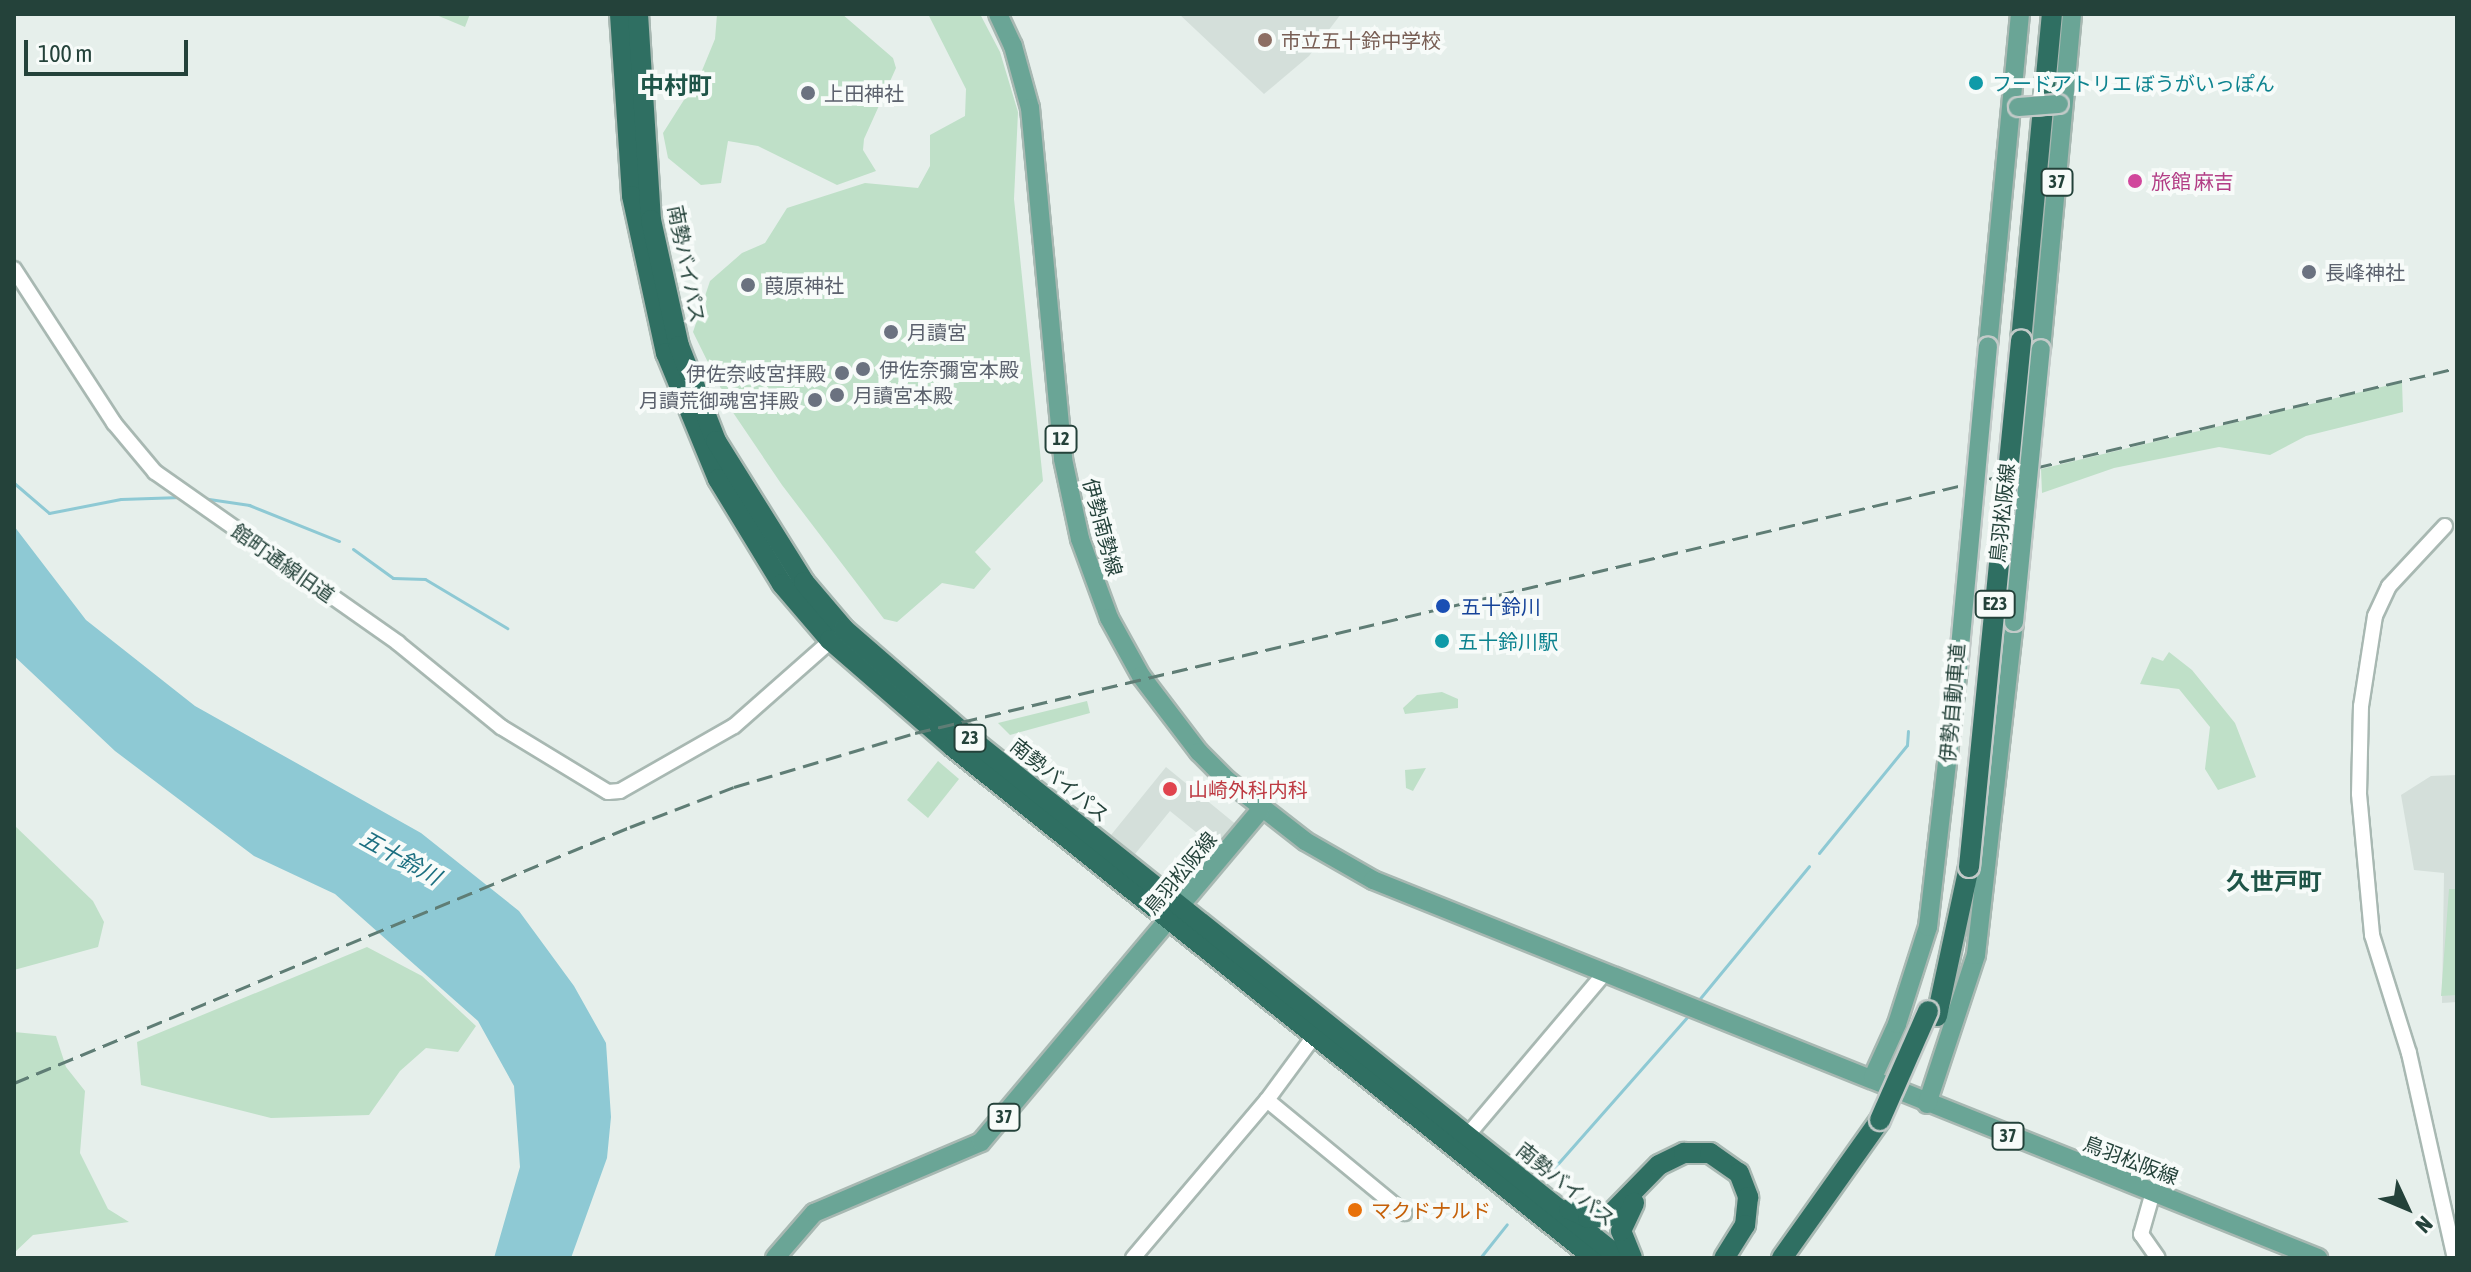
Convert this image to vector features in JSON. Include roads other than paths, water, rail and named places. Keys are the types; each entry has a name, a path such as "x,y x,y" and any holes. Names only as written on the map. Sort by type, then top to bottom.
{"highway":[{"name":"南勢バイパス","path":"620,14 636,223 679,393 750,536 837,634 966,735 1315,1035 1594,1258"},
{"name":"南勢バイパス","path":"638,14 651,220 664,292 688,374 716,441 767,531 837,634"},
{"name":"伊勢自動車道","path":"2016,341 2041,14"},
{"name":"伊勢自動車道","path":"1798,1248 1885,1123 1933,1013 1964,866 2052,14"},
{"name":"南勢バイパス","path":"1175,913 1518,1177 1626,1255"},
{"path":"1518,1177 1579,1215 1603,1218 1615,1213 1667,1160 1693,1152 1718,1156 1744,1180 1749,1206 1741,1234 1724,1258"},
{"path":"1626,1255 1621,1224 1647,1187 1668,1169 1700,1160 1726,1172 1740,1199 1738,1224 1716,1258"},
{"path":"1518,1198 1584,1258"},
{"name":"E23","path":"1781,1258 1798,1248"}],"main road":[{"name":"伊勢南勢線","path":"998,14 1013,46 1030,108 1063,459 1089,568 1121,642 1165,710 1199,752 1261,810"},
{"name":"鳥羽松阪線","path":"1873,1077 1897,1024 1928,927 1958,669 2008,108 2020,14"},
{"name":"鳥羽松阪線","path":"1927,1104 1976,955 2014,622 2061,103 2072,14"},
{"path":"2008,108 2061,103"},
{"name":"鳥羽松阪線","path":"775,1258 814,1213 981,1142 1261,810 1373,880 1604,974 1873,1077 1927,1104 2318,1258"}],"street":[{"name":"館町通線旧道","path":"14,269 114,423 155,472 398,643 520,740 614,794 734,726 790,681 837,634"},
{"path":"2445,526 2389,586 2375,616 2361,706 2359,794 2372,935 2409,1053 2455,1258"},
{"path":"1467,1136 1604,974"},
{"path":"1133,1258 1267,1100 1315,1035"},
{"path":"1267,1100 1404,1213"},
{"path":"2153,1192 2141,1234 2158,1258"}],"water":[{"name":"五十鈴川","path":"14,526 86,620 195,706 421,833 519,911 574,986 606,1043 611,1117 607,1158 571,1258 494,1258 520,1167 514,1086 478,1021 335,894 254,856 115,751 14,656"}],"waterway":[{"path":"14,483 49,513 121,499 181,497"},
{"path":"202,498 249,505 339,541"},
{"path":"353,549 393,578 425,579 507,628"},
{"path":"1819,853 1907,745 1908,731"},
{"path":"1697,1002 1809,866"},
{"path":"1554,1168 1689,1015"},
{"path":"1480,1258 1507,1224"}],"railway":[{"path":"14,1083 630,827 734,787 915,733 2457,368"}],"place":[{"name":"市立五十鈴中学校","path":"1265,40"},
{"name":"フードアトリエ ぼうがいっぽん","path":"1976,83"},
{"name":"上田神社","path":"808,93"},
{"name":"旅館 麻吉","path":"2135,181"},
{"name":"長峰神社","path":"2309,272"},
{"name":"葭原神社","path":"748,285"},
{"name":"月讀宮","path":"891,332"},
{"name":"伊佐奈彌宮本殿","path":"863,369"},
{"name":"伊佐奈岐宮拝殿","path":"842,373"},
{"name":"月讀宮本殿","path":"837,395"},
{"name":"月讀荒御魂宮拝殿","path":"815,400"},
{"name":"五十鈴川","path":"1443,606"},
{"name":"五十鈴川駅","path":"1442,641"},
{"name":"山崎外科内科","path":"1170,789"},
{"name":"マクドナルド","path":"1355,1210"}],"district":[{"name":"中村町","path":"676,86"},
{"name":"久世戸町","path":"2274,882"}]}
